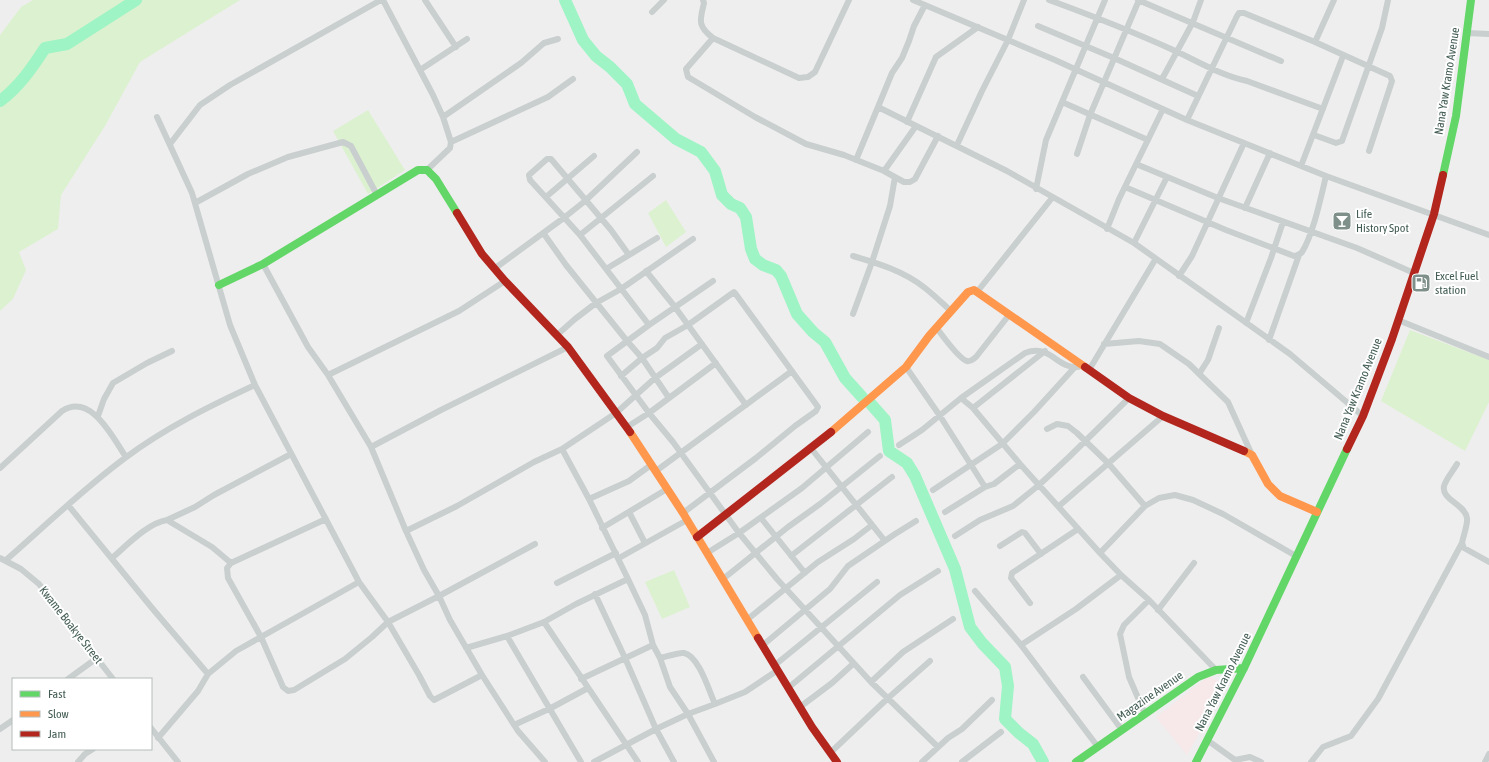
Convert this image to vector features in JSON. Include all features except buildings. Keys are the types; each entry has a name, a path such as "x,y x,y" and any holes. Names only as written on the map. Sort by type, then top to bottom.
{"street":[{"path":"170,144 200,105 230,85 382,0 420,70 443,117 451,142 450,148 427,170"},
{"path":"425,0 456,47"},
{"path":"652,12 664,0"},
{"path":"703,0 704,3 701,18 702,27 705,32 713,38 799,78 808,76 815,72 850,0"},
{"path":"913,0 978,26 1187,120 1326,176 1489,235"},
{"path":"957,145 1008,40 1024,0"},
{"path":"1049,0 1126,29 1211,69 1323,109"},
{"path":"1036,189 1046,140 1105,0"},
{"path":"1077,154 1090,115 1138,0 1282,61"},
{"path":"1162,80 1193,22 1201,0"},
{"path":"1315,42 1334,0"},
{"path":"1314,135 1336,143 1342,141 1382,28 1388,0"},
{"name":"Nana Yaw Kramo Avenue","path":"1196,762 1244,668 1363,416 1398,320 1434,214 1456,116 1471,0"},
{"path":"856,160 892,73 902,58 914,26 925,5"},
{"path":"1187,120 1237,16 1241,12 1315,42 1390,76 1392,80 1369,151"},
{"path":"907,122 936,57 978,26"},
{"path":"1038,26 1198,96"},
{"path":"1467,33 1489,34"},
{"path":"713,38 686,69 688,77 761,120 806,144 856,160 884,171 904,182 910,182 916,179 938,136"},
{"path":"420,70 467,39"},
{"path":"443,117 521,63 544,43 558,39"},
{"path":"1301,166 1344,56"},
{"path":"451,142 548,97 573,79"},
{"path":"1062,102 1148,140"},
{"path":"878,107 1007,171 1036,189 1134,243 1155,260 1290,354 1363,416"},
{"path":"1107,229 1125,186 1163,109"},
{"path":"157,117 192,193 230,325 255,386 359,582 388,622 419,674 430,696 434,700 482,675"},
{"path":"884,171 916,126"},
{"path":"195,203 248,174 288,157 343,142 350,146 377,195"},
{"path":"1179,276 1192,256 1244,143"},
{"path":"494,269 544,234 585,201 638,152"},
{"path":"1245,208 1270,153"},
{"path":"546,197 594,156"},
{"path":"629,255 612,230 585,201 551,159 549,158 534,169 529,175 530,180 580,235 649,325"},
{"path":"1136,164 1218,198 1357,248 1414,273"},
{"path":"219,285 263,264 418,170 427,170 436,178 482,254 504,281 568,347 627,427 685,516 788,688 837,762"},
{"path":"580,235 653,176"},
{"path":"1269,340 1299,255 1302,252 1311,231 1326,176"},
{"path":"853,314 890,206 895,177"},
{"path":"1134,243 1167,177"},
{"path":"1125,186 1207,222 1294,256 1299,255"},
{"path":"977,292 1052,198"},
{"path":"1246,323 1283,222"},
{"path":"544,234 596,303 642,358 669,398"},
{"path":"606,269 657,238"},
{"path":"557,335 596,303 621,289 693,239"},
{"path":"853,256 882,265 924,287 950,311"},
{"path":"1087,368 1104,344 1155,260"},
{"path":"263,264 308,347 328,375 371,447 406,531 450,620 482,675 514,725 545,762"},
{"path":"646,271 675,307 746,404"},
{"path":"328,375 459,311 504,281"},
{"path":"713,281 607,356 755,554 822,627 853,664 887,699 938,747"},
{"path":"697,537 842,423 906,367 950,311 968,292 974,290 1129,398 1163,416 1252,456"},
{"path":"557,583 645,543 685,516 709,493 818,409 735,293 732,293 688,325 665,338 657,348 642,358 622,376"},
{"path":"936,327 960,356 966,361 971,361 976,357 1009,314"},
{"path":"1398,320 1489,357"},
{"path":"1199,374 1208,360 1219,328"},
{"path":"1104,344 1139,341 1160,344 1189,364 1228,402 1252,456 1268,484 1280,496 1317,512"},
{"path":"406,531 457,506 534,462 562,449 616,413 656,378 702,344"},
{"path":"371,447 441,410 568,347"},
{"path":"899,445 922,430 961,398 1025,352 1035,350 1045,352 1069,366 1087,368"},
{"path":"98,416 104,399 113,383 147,363 172,351"},
{"path":"972,408 1045,352"},
{"path":"627,427 649,413 716,363"},
{"path":"906,367 940,416 985,487"},
{"path":"933,490 1002,444 1034,412 1075,367"},
{"path":"589,499 629,481 680,453 792,371"},
{"path":"3,559 126,457 173,427 224,399 255,386"},
{"path":"961,398 972,408 1002,444 1100,553 1121,575 1149,600 1216,670"},
{"path":"955,536 980,520 1013,506 1039,485 1129,398"},
{"path":"0,468 69,406 83,407 98,416 126,457"},
{"path":"1059,506 1163,416"},
{"path":"1047,429 1057,424 1068,426 1108,463 1145,506"},
{"path":"707,553 761,518 802,488 868,432"},
{"path":"810,447 885,541"},
{"path":"562,449 589,499 628,579 644,615 652,645 660,658 670,687 688,714 714,762"},
{"path":"112,558 159,521 167,520 195,507 214,495 291,454"},
{"path":"723,579 880,456"},
{"path":"945,512 985,487 994,484 1020,464"},
{"path":"1311,762 1323,747 1351,736 1378,699 1462,543 1467,518 1457,503 1446,496 1444,492 1444,486 1456,464"},
{"path":"791,556 892,477"},
{"path":"602,528 668,489"},
{"path":"1100,553 1145,506 1159,498 1175,495 1193,500 1223,514 1296,556"},
{"path":"68,505 208,674"},
{"path":"629,512 645,543"},
{"path":"761,518 805,573"},
{"path":"326,519 230,563 227,568 228,578 261,637 283,687 288,691 294,690 345,659 388,622 535,544"},
{"path":"167,520 212,547 230,563"},
{"path":"763,645 830,589 848,566 916,521"},
{"path":"748,619 805,573 872,525"},
{"path":"1030,603 1011,578 1012,573 1078,529"},
{"path":"1000,546 1022,532 1025,533 1041,554"},
{"path":"1462,543 1464,548 1489,562"},
{"name":"Kwame Boakye Street","path":"3,559 21,569 40,584 112,678"},
{"path":"1158,610 1194,563"},
{"path":"788,688 900,594 938,571"},
{"path":"1021,645 1076,608 1121,575"},
{"path":"466,648 507,636 544,622 595,594 628,579"},
{"path":"158,738 193,696 208,674 236,651 359,582"},
{"path":"595,762 656,729 688,714 745,692 836,617 854,599 877,582"},
{"path":"975,591 1021,645 1098,747"},
{"path":"595,594 656,729 674,762"},
{"path":"1145,714 1130,681 1120,634 1124,625 1149,600"},
{"path":"871,682 903,652 952,619"},
{"path":"544,622 625,745 638,762"},
{"path":"507,636 582,762"},
{"path":"581,679 652,645"},
{"path":"660,658 683,652 691,655 696,661 715,704"},
{"path":"69,678 97,658"},
{"path":"830,753 930,661"},
{"path":"800,707 832,683 853,664"},
{"name":"Magazine Avenue","path":"1076,762 1198,678 1216,670 1244,668"},
{"path":"1083,677 1122,730"},
{"path":"514,725 550,709 588,688"},
{"path":"922,762 948,738 962,730 992,700"},
{"path":"0,729 12,721"},
{"path":"152,729 178,762"},
{"path":"962,762 1001,732"},
{"path":"1207,740 1235,760 1250,757 1261,762"},
{"path":"78,762 91,750"},
{"path":"1485,762 1489,754"}],"shaded area":[{"path":"1209,676 1226,685 1187,755 1156,717"}],"green space":[{"path":"33,0 240,0 140,62 105,126 61,195 58,229 19,252 26,270 13,299 0,311 0,35 21,7"},
{"path":"368,110 405,170 368,194 333,131"},
{"path":"666,200 686,232 666,247 648,213"},
{"path":"1410,330 1489,360 1489,402 1465,451 1381,401"},
{"path":"674,570 690,607 662,619 645,582"}],"waterway":[{"path":"0,101 19,83 45,48 67,44 136,0"},
{"path":"565,0 583,40 596,56 610,67 627,84 635,104 676,139 701,152 715,171 722,195 731,204 740,208 746,217 751,249 755,259 763,265 776,270 781,276 797,314 813,332 825,342 845,378 862,397"},
{"path":"870,403 885,420 889,451 907,463 915,476 955,569 970,627 982,643 1005,667 1008,686 1005,719 1033,744 1043,762"}],"traffic: fast":[{"path":"1443,175 1456,116 1471,0"},
{"path":"219,285 263,264 418,170 427,170 436,179 457,213"},
{"path":"1196,762 1244,668 1347,449"},
{"path":"1076,762 1198,677 1216,670 1244,668"}],"traffic: slow":[{"path":"831,432 906,367 929,336 968,292 974,290 1085,367"},
{"path":"630,432 683,513 758,638"},
{"path":"1244,451 1252,455 1268,484 1280,496 1317,512"}],"traffic: jam":[{"path":"1347,449 1363,416 1392,339 1434,214 1443,175"},
{"path":"457,213 482,254 505,281 568,347 630,432"},
{"path":"1085,367 1129,398 1163,416 1244,451"},
{"path":"697,537 831,432"},
{"path":"758,638 812,727 837,762"}],"place":[{"name":"Life History Spot","path":"1342,221"},
{"name":"Excel Fuel station","path":"1421,283"}]}
